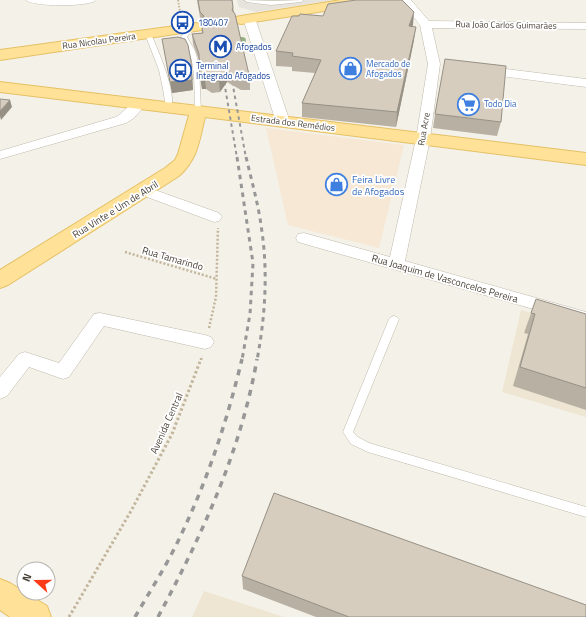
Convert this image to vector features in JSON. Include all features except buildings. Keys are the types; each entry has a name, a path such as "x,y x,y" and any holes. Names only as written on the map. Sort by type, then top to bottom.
{"main road":[{"path":"245,19 369,0"},
{"name":"Rua Nicolau Pereira","path":"0,55 192,28"},
{"name":"Estrada dos Remédios","path":"0,87 586,159"},
{"name":"Rua Vinte e Um de Abril","path":"0,280 144,192 182,163 187,154 198,112"},
{"path":"0,593 36,617"}],"street":[{"path":"31,0 64,2 91,0"},
{"path":"404,0 426,24"},
{"path":"245,19 283,122"},
{"name":"Rua João Carlos Guimarães","path":"426,24 586,26"},
{"name":"Rua Acre","path":"396,264 422,139 434,64 426,24"},
{"path":"434,64 449,66"},
{"path":"472,69 586,83"},
{"path":"0,155 120,120 129,115 139,104"},
{"path":"144,192 214,217"},
{"name":"Rua Joaquim de Vasconcelos Pereira","path":"304,238 586,318"},
{"path":"3,379 25,359 63,372 100,319 205,342"}],"lane":[{"path":"247,0 271,3 301,0"},
{"path":"192,28 184,37 188,46 192,50 198,112"},
{"path":"148,34 160,60 169,99 169,108"},
{"path":"178,44 188,46"},
{"path":"155,50 164,45"},
{"path":"394,319 348,432 350,438 356,442 383,452 586,512"}],"path":[{"path":"178,0 192,28"},
{"name":"Avenida Central","path":"69,617 132,511 172,434 200,365 216,297 218,229 214,217"},
{"name":"Rua Tamarindo","path":"125,252 217,278"}],"shaded area":[{"path":"237,0 333,0 256,12 239,7"},
{"name":"Feira Livre de Afogados","path":"266,128 404,145 379,248 288,225"},
{"path":"521,310 586,328 586,417 502,392"},
{"path":"204,591 284,617 192,617"}],"railway":[{"path":"223,75 237,158"},
{"path":"231,75 246,158"},
{"path":"237,157 253,263 250,314 242,360"},
{"path":"246,157 259,213 265,264 264,312 257,360"},
{"path":"135,617 175,547 208,472 230,405 242,359"},
{"path":"158,617 190,555 218,492 241,427 257,359"}],"place":[{"name":"180407","path":"182,23"},
{"name":"Afogados","path":"221,47"},
{"name":"Mercado de Afogados","path":"350,69"},
{"name":"Terminal Integrado Afogados","path":"181,71"},
{"name":"Todo Dia","path":"469,104"},
{"name":"Feira Livre de Afogados","path":"337,185"}]}
